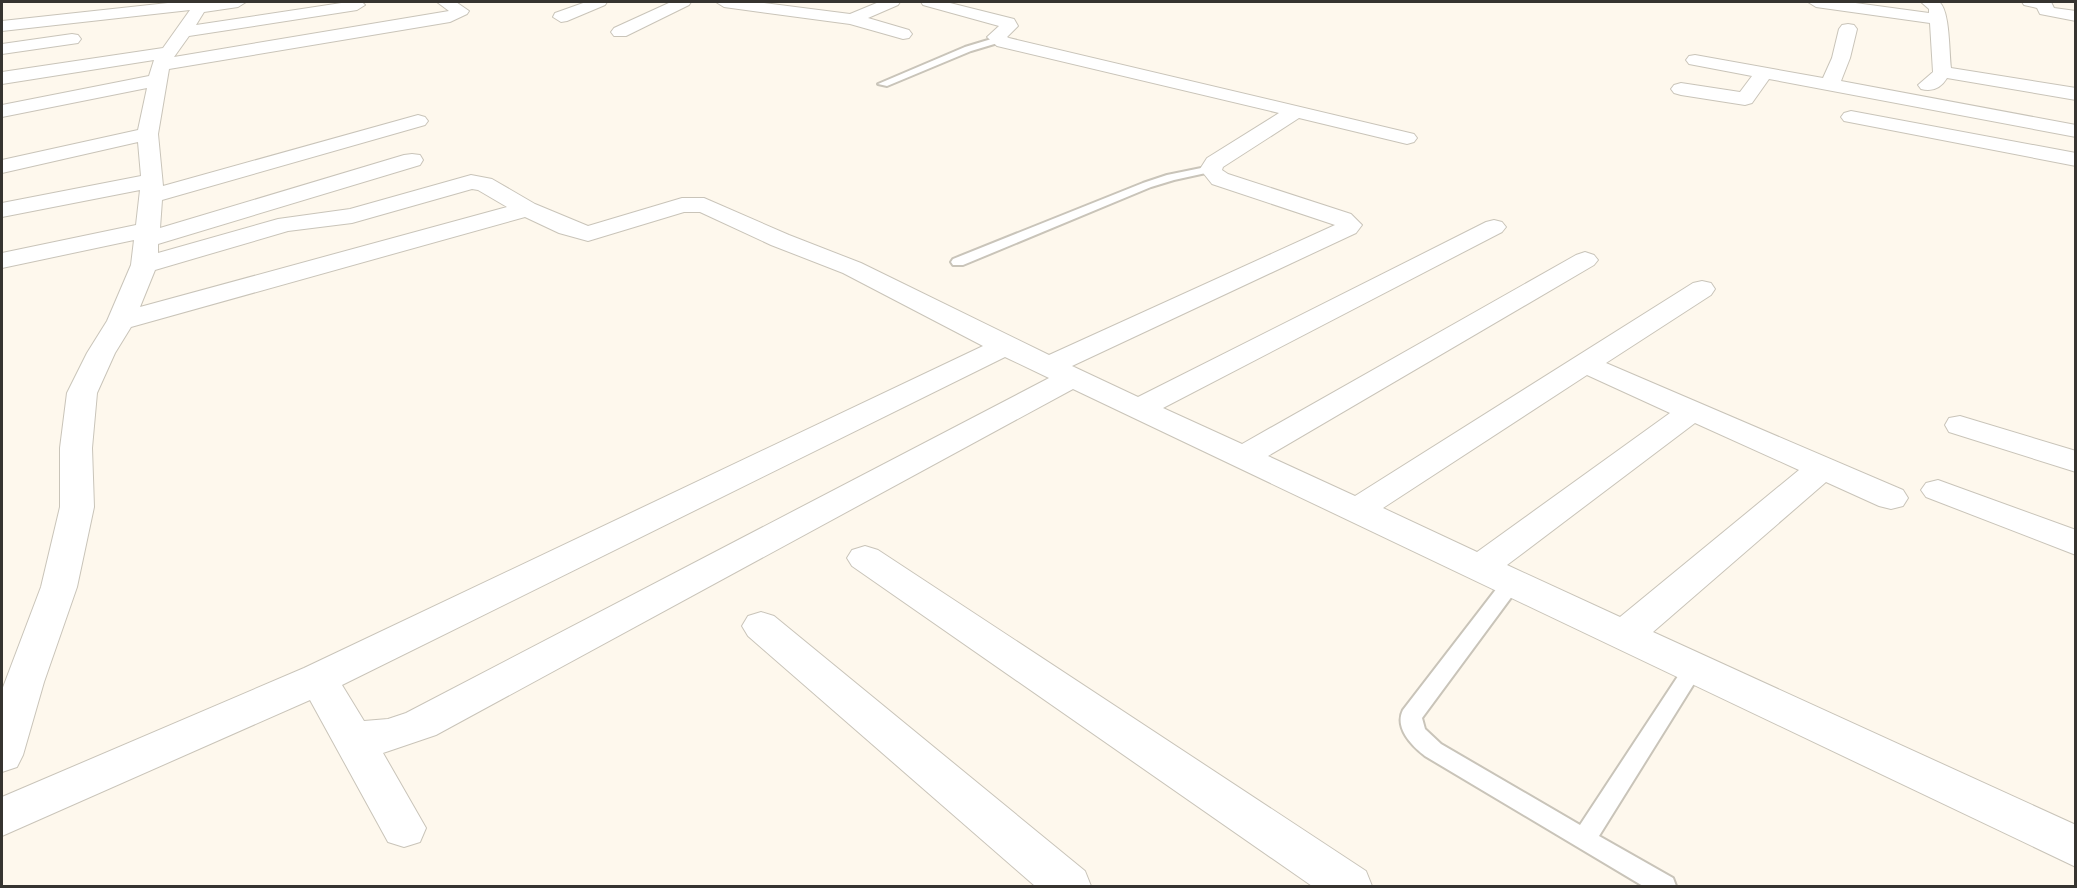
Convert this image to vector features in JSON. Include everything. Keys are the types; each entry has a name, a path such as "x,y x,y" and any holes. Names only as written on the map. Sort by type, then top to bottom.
{"street":[{"path":"2,111 179,32 238,2"},
{"path":"2,78 179,32 268,20 361,2"},
{"path":"2,26 179,32 270,47 450,17 461,12 446,2"},
{"path":"561,17 599,2"},
{"path":"620,32 682,2"},
{"path":"724,2 852,19 903,34"},
{"path":"852,19 891,2"},
{"path":"929,2 1008,23 1010,26 997,34 998,40 1407,138"},
{"path":"1816,2 1939,19"},
{"path":"1923,102 1920,94 1922,90 1936,81 1942,72 1937,7 1929,2"},
{"path":"2030,2 2045,4 2046,11 2049,12 2076,16"},
{"path":"876,44 962,11"},
{"path":"268,20 270,47"},
{"path":"1830,84 1841,57 1848,29"},
{"path":"2,755 24,682 59,587 77,507 76,448 82,393 101,352 121,321 147,245 152,188 148,134 179,32"},
{"path":"2,49 83,37"},
{"path":"1695,60 2076,131"},
{"path":"1942,72 2076,94"},
{"path":"1681,89 1745,99 1764,73"},
{"path":"353,738 379,738 404,732 421,724 1061,371 1350,225 1343,219 1221,178 1211,169 1215,163 1295,112"},
{"path":"1851,117 2076,160"},
{"path":"2,210 152,188 418,121"},
{"path":"2,166 148,134"},
{"path":"147,245 412,160"},
{"path":"2,260 147,245 352,216 462,183 484,184 527,209 578,233 588,234 682,205 704,205 780,240 852,268 1005,346 2076,847"},
{"path":"121,321 527,209"},
{"path":"1139,408 1494,227"},
{"path":"1243,457 1586,260"},
{"path":"1356,511 1702,289"},
{"path":"2,817 318,679 1005,346"},
{"path":"1584,364 1891,498"},
{"path":"1478,569 1692,411"},
{"path":"1960,425 2076,462"},
{"path":"1623,636 1822,468"},
{"path":"1938,490 2076,543"},
{"path":"865,558 1349,886"},
{"path":"761,626 1068,886"},
{"path":"318,679 404,828"}],"lane":[{"path":"883,84 968,49 998,40"},
{"path":"958,262 1148,185 1171,177 1211,169"},
{"path":"1511,584 1411,716 1411,727 1419,740 1433,750 1664,886"},
{"path":"1584,839 1693,669"}]}
